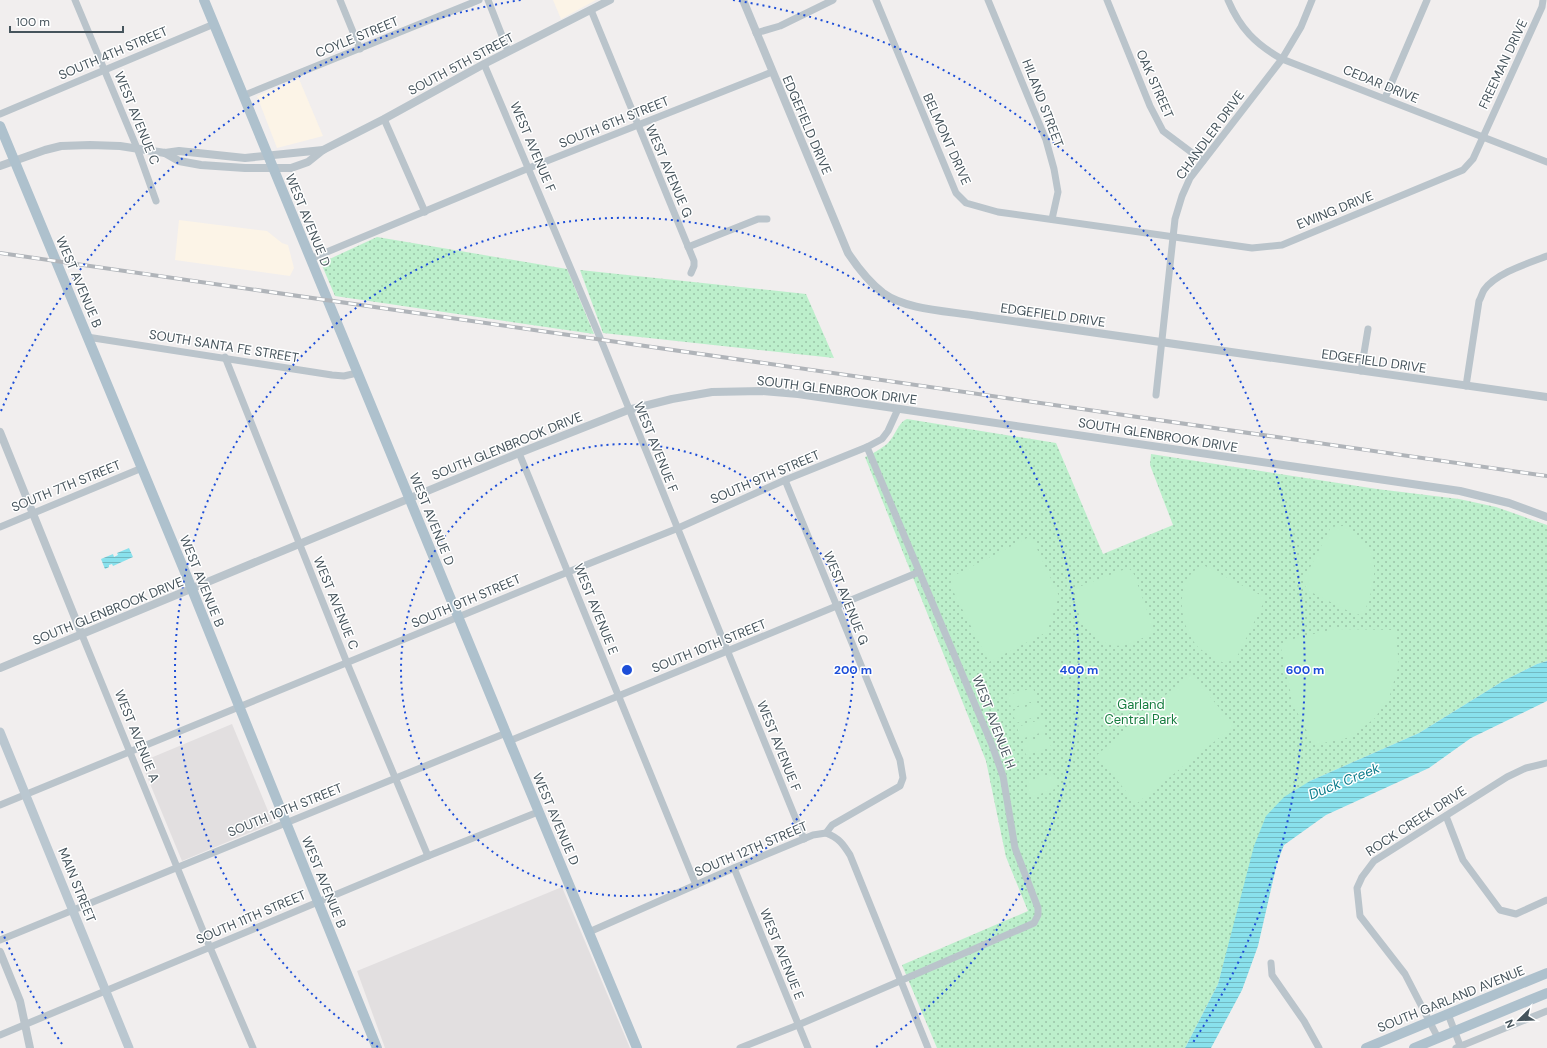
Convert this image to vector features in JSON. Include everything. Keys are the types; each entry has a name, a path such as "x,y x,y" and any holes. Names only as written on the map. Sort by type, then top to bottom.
{"main road":[{"name":"WEST AVENUE D","path":"204,0 245,95 310,259 637,1048"},
{"name":"WEST AVENUE B","path":"0,126 192,589 377,1048"},
{"name":"MAIN STREET","path":"0,732 129,1048"},
{"name":"SOUTH GARLAND AVENUE","path":"1366,1048 1547,973"},
{"path":"1414,1048 1547,993"}],"street":[{"name":"WEST AVENUE C","path":"75,0 137,148 156,201"},
{"path":"340,0 360,49"},
{"name":"COYLE STREET","path":"245,95 479,0"},
{"path":"488,0 508,51"},
{"name":"SOUTH 5TH STREET","path":"165,153 179,162 238,168 291,168 308,162 323,150 384,119 508,51 610,0"},
{"name":"EDGEFIELD DRIVE","path":"743,0 848,254 863,274 883,293 907,304 1547,397"},
{"path":"756,33 780,26 833,0"},
{"name":"BELMONT DRIVE","path":"876,0 956,192 966,203 998,212 1173,237"},
{"name":"HILAND STREET","path":"988,0 1046,140 1054,169 1058,192 1052,219"},
{"name":"OAK STREET","path":"1107,0 1150,106 1163,131 1203,162"},
{"name":"CEDAR DRIVE","path":"1228,0 1242,28 1268,51 1282,59 1547,162"},
{"name":"CHANDLER DRIVE","path":"1156,395 1175,219 1182,196 1190,178 1282,59 1301,27 1312,0"},
{"path":"1384,98 1427,0"},
{"name":"FREEMAN DRIVE","path":"1482,137 1544,0"},
{"name":"WEST AVENUE G","path":"591,10 637,126 694,261 694,266 691,273"},
{"name":"SOUTH 4TH STREET","path":"0,114 214,24"},
{"name":"WEST AVENUE F","path":"484,64 529,168 804,839"},
{"name":"SOUTH 6TH STREET","path":"310,259 529,168 772,72"},
{"path":"384,119 425,212"},
{"name":"EWING DRIVE","path":"1173,237 1252,248 1282,244 1463,170 1473,158 1482,137"},
{"name":"SOUTH 5TH STREET","path":"0,166 60,146 90,144 137,148 165,153 179,151 245,158 269,157 323,150"},
{"path":"688,247 758,219 767,219"},
{"path":"1466,386 1479,301 1484,290 1490,284 1510,271 1547,256"},
{"path":"1362,371 1368,329"},
{"name":"SOUTH SANTA FE STREET","path":"87,337 332,375 344,376 357,373"},
{"name":"WEST AVENUE C","path":"225,358 347,663 428,856"},
{"name":"SOUTH GLENBROOK DRIVE","path":"0,668 519,453 628,410 672,398 731,391 798,394 1460,491 1509,503 1547,517"},
{"name":"SOUTH 9TH STREET","path":"0,806 676,529 785,480 867,447 882,439 888,431 898,409"},
{"name":"WEST AVENUE A","path":"0,432 210,948 253,1048"},
{"name":"WEST AVENUE H","path":"740,1048 798,1025 1034,923 1038,915 1036,901 1015,848 1003,776 992,745 867,447"},
{"name":"WEST AVENUE E","path":"519,453 696,886"},
{"name":"SOUTH 7TH STREET","path":"0,527 142,468"},
{"name":"WEST AVENUE G","path":"785,480 903,769"},
{"name":"SOUTH 10TH STREET","path":"0,940 395,778 618,696 919,572"},
{"name":"ROCK CREEK DRIVE","path":"1438,1038 1431,1021 1405,974 1360,916 1357,888 1362,876 1372,862 1507,777 1526,768 1547,763"},
{"name":"SOUTH 12TH STREET","path":"589,932 734,868 814,835 826,833 832,825 900,786 903,778 903,769"},
{"name":"SOUTH 11TH STREET","path":"0,1035 428,856 538,812"},
{"path":"1446,816 1462,860 1500,910 1516,914 1547,900"},
{"path":"826,833 835,836 843,842 850,855 928,1048"},
{"name":"WEST AVENUE E","path":"734,868 808,1048"},
{"path":"0,952 20,1001 30,1048"},
{"path":"1271,963 1272,975 1304,1021 1319,1048"},
{"path":"1448,1014 1459,1047 1547,1011"}],"shaded area":[{"path":"553,0 596,0 561,19"},
{"path":"299,79 323,136 277,148 257,96"},
{"path":"179,220 267,231 282,243 288,245 294,268 290,276 175,260"},
{"path":"232,724 273,823 182,861 141,762"},
{"path":"562,887 630,1048 385,1048 357,971"}],"green space":[{"path":"377,237 567,269 594,334 335,296 321,263"},
{"path":"580,270 806,294 834,358 603,333"},
{"name":"Garland Central Park","path":"907,419 1056,443 1103,554 1173,525 1150,465 1151,454 1377,489 1459,499 1496,507 1547,525 1547,661 1537,664 1503,681 1419,733 1310,781 1231,937 1218,984 1185,1048 937,1048 902,965 1028,911 1006,857 986,761 865,457 887,444 901,423"},
{"path":"1343,526 1356,534 1365,543 1371,553 1374,564 1374,575 1369,600 1364,613 1356,615 1307,590 1303,581 1331,527"},
{"path":"1031,536 1059,596 1047,632 989,662 950,585 953,576"},
{"path":"1205,566 1266,598 1236,659 1224,663 1207,654 1198,647 1187,630 1184,620 1182,598 1184,588 1194,571"},
{"path":"1128,568 1133,572 1155,632 1124,645 1110,645 1098,639 1083,623 1078,611 1076,588"},
{"path":"1334,629 1395,630 1399,664 1390,695 1375,718 1351,737 1314,745 1293,704 1281,648 1285,641"},
{"path":"1191,673 1234,726 1136,804 1097,755"},
{"path":"1033,688 1037,700 1011,708 1008,695"},
{"path":"1038,703 1041,715 1016,723 1012,711"},
{"path":"1043,719 1046,731 1021,739 1017,727"},
{"path":"1048,735 1051,747 1026,755 1022,743"},
{"path":"1053,773 1058,788 1031,797 1026,782"}],"water":[{"path":"129,548 133,557 113,566 112,564 109,565 109,567 105,569 101,559 113,554 114,557 118,555 117,553"},
{"name":"Duck Creek","path":"1547,661 1547,701 1471,738 1429,768 1326,815 1284,845 1277,863 1258,946 1242,990 1211,1048 1185,1048 1218,984 1254,846 1266,816 1284,797 1310,781 1419,733 1503,681 1537,664"}],"railway":[{"path":"0,253 1547,476"}]}
